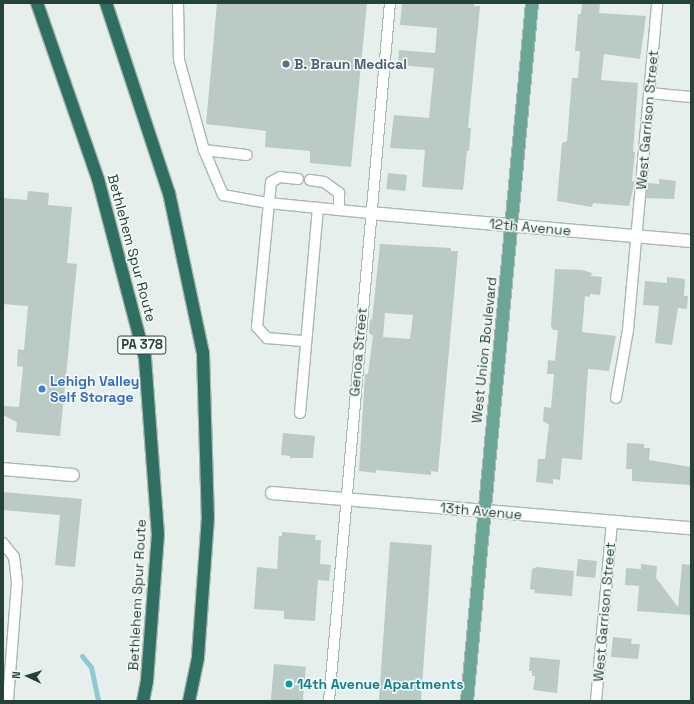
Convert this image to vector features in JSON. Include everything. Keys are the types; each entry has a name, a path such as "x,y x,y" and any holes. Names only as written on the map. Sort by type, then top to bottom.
{"highway":[{"name":"Bethlehem Spur Route","path":"38,3 98,179 145,358 158,534 147,681 143,701"},
{"path":"106,3 169,193 203,353 208,517 198,658 189,701"}],"main road":[{"name":"West Union Boulevard","path":"467,701 483,512 512,226 532,3"}],"street":[{"name":"12th Avenue","path":"370,213 691,241"},
{"path":"3,469 73,475"},
{"name":"13th Avenue","path":"272,493 483,512 691,528"}],"lane":[{"path":"178,3 177,15 179,60 204,150 223,195 268,203 370,213"},
{"name":"Genoa Street","path":"329,701 370,213 390,3"},
{"name":"West Garrison Street","path":"616,398 628,330 632,267 637,236 657,3"},
{"path":"649,93 691,97"},
{"path":"204,150 247,155"},
{"path":"298,179 280,176 271,182 257,327 267,338 305,341"},
{"path":"310,180 324,182 339,193 339,210"},
{"path":"300,413 305,341 318,208"},
{"name":"West Garrison Street","path":"596,701 612,522"},
{"path":"3,543 14,557 17,583 8,701"}],"building":[{"name":"B. Braun Medical","path":"217,3 367,3 351,167 310,163 310,151 265,147 266,131 206,124"},
{"path":"402,3 474,3 474,6 480,6 468,128 471,128 469,151 467,151 463,190 422,187 425,150 390,148 394,115 429,118 434,68 398,65 399,50 435,53 437,28 400,25"},
{"path":"582,3 600,3 599,13 646,16 640,59 604,54 601,80 638,83 633,152 635,152 632,181 635,181 629,206 593,203 592,207 557,201 562,143 567,141 572,78 578,78 580,51 575,51 578,14 581,14"},
{"path":"388,173 407,175 405,191 386,189"},
{"path":"659,179 676,181 674,199 646,198 648,183 659,184"},
{"path":"28,191 49,193 48,205 72,207 67,263 77,264 60,436 16,432 17,422 3,415 3,406 19,407 23,367 17,366 18,349 24,350 28,306 3,304 3,198 27,200"},
{"path":"380,244 451,248 451,251 458,251 438,472 431,471 431,475 376,470 376,473 359,471 365,374 368,374 373,336 369,333 370,319 372,320","holes":["385,313 413,315 410,339 383,337"]},
{"path":"555,269 582,270 592,273 591,276 602,277 600,295 590,294 590,297 585,296 582,332 616,336 609,371 588,369 582,460 562,458 560,480 553,479 553,484 536,482 538,459 545,459 549,425 543,421 544,407 551,408 554,374 547,374 548,360 555,361 558,330 553,330 551,326"},
{"path":"667,277 685,279 684,296 688,296 687,309 678,308 672,345 655,343 659,306 643,305 645,281 667,283"},
{"path":"283,433 315,436 313,458 290,458 290,456 281,455"},
{"path":"627,443 644,444 644,448 650,448 649,460 691,467 691,485 632,481 632,469 626,469"},
{"path":"3,492 82,499 75,567 55,565 60,515 3,510"},
{"path":"282,532 316,535 315,540 321,540 320,564 331,565 329,581 318,580 315,621 284,619 284,611 254,609 257,567 277,569 279,536 282,536"},
{"path":"390,542 432,545 421,701 379,701"},
{"path":"578,559 597,561 595,578 576,576"},
{"path":"641,564 657,566 656,578 678,607 682,564 691,565 691,615 637,611 639,586 625,585 626,568 641,569"},
{"path":"537,567 574,571 572,596 534,593 535,590 530,589 532,569"},
{"path":"613,637 632,639 631,644 640,644 638,659 611,657"},
{"path":"530,657 560,660 557,693 533,690 535,676 532,676 532,671 529,671"},
{"name":"14th Avenue Apartments","path":"274,664 306,667 303,701 271,701"}],"waterway":[{"path":"82,656 91,667 98,701"}],"place":[{"name":"B. Braun Medical","path":"286,64"},
{"name":"Lehigh Valley Self Storage","path":"42,389"},
{"name":"14th Avenue Apartments","path":"289,684"}]}
